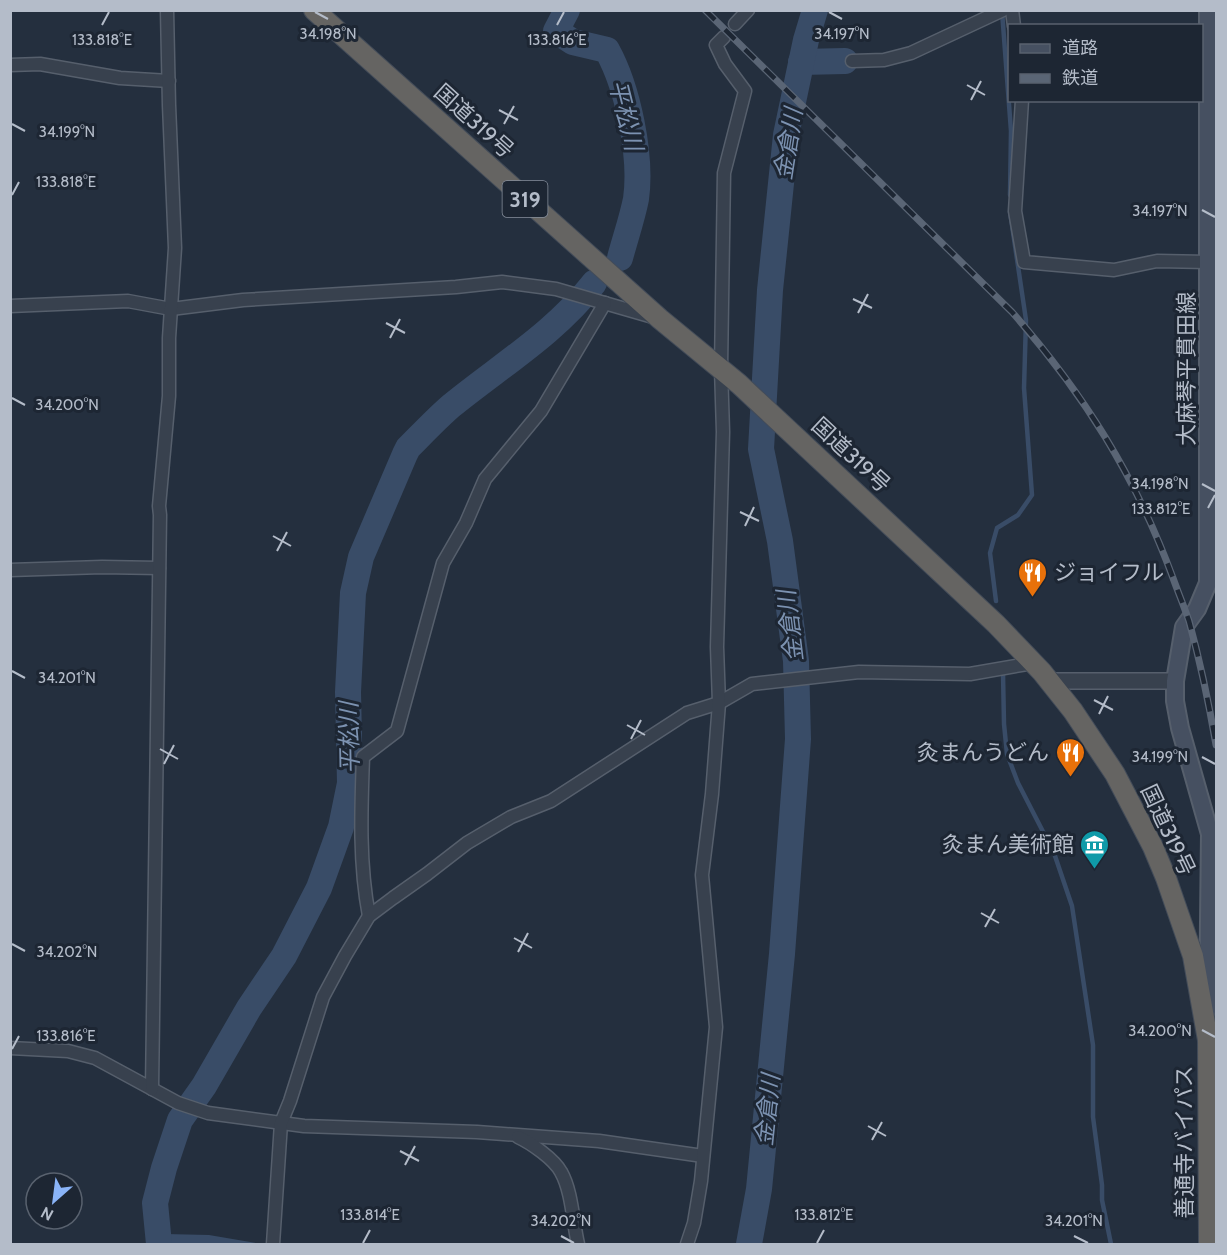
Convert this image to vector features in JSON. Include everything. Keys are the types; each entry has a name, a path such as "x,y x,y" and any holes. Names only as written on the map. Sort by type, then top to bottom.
{"highway":[{"name":"国道319号","path":"314,10 660,319 739,384 996,624 1049,681 1094,741 1133,807 1153,847 1193,956 1208,1040"},
{"name":"善通寺バイパス","path":"1208,1040 1209,1245"}],"main road":[{"name":"大麻琴平貫田線","path":"1208,10 1212,99 1208,262 1212,547 1208,583 1197,609 1184,627 1175,681 1175,701 1180,729 1210,834 1208,1040"}],"street":[{"path":"152,1089 159,506 169,396 175,248 167,10"},
{"path":"852,61 884,60 911,54 1003,10"},
{"path":"735,24 744,12"},
{"path":"687,1245 694,1223 703,1156 716,1028 702,875 712,794 719,703 717,647 723,432 721,368 724,172 745,91 725,64 716,45 724,37"},
{"path":"10,65 40,64 120,78 169,81"},
{"path":"1022,102 1015,211 1024,262 1114,270 1157,261 1208,262"},
{"path":"10,306 128,301 171,309 243,300 502,282 556,289 660,319"},
{"path":"369,916 363,885 361,818 363,757 397,731 443,563 466,523 485,479 541,411 605,303"},
{"path":"10,570 159,568"},
{"path":"273,1245 280,1124 290,1101 323,997 369,916 467,843 511,818 551,801 687,713 719,703 752,684 844,673 970,674 1033,663"},
{"path":"1049,681 1175,681"},
{"path":"10,1048 68,1051 95,1058 178,1104 208,1113 304,1126 477,1132 599,1141 703,1156"},
{"path":"514,1136 528,1142 561,1171 572,1206 578,1245"}],"water":[{"path":"165,1234 209,1235 262,1244 151,1244 150,1238"}],"waterway":[{"name":"平松川","path":"567,10 556,31 573,42 607,50 621,83 632,123 637,163 636,199 620,258"},
{"name":"金倉川","path":"749,1244 759,1189 782,954 798,739 796,661 780,541 761,449 770,290 786,135 806,40 815,10"},
{"path":"1002,11 1008,91"},
{"path":"801,62 845,61"},
{"path":"1009,102 1011,131 1010,195"},
{"path":"996,601 990,553 997,528 1018,515 1032,495 1024,388 1026,320 1010,212"},
{"name":"平松川","path":"159,1244 155,1203 180,1120 204,1086 249,1008 284,956 319,888 341,827 350,783 348,692 353,593 361,557 405,454 408,448 445,411 545,333 579,301 594,283"},
{"path":"1003,673 1007,754 1018,783 1054,853 1072,906 1093,1045 1093,1117 1102,1200 1111,1244"}],"railway":[{"path":"705,10 1012,312 1085,405 1142,505 1173,578 1193,636 1216,745"}],"place":[{"name":"ジョイフル","path":"1033,598"},
{"name":"灸まんうどん","path":"1070,778"},
{"name":"灸まん美術館","path":"1095,870"}]}
